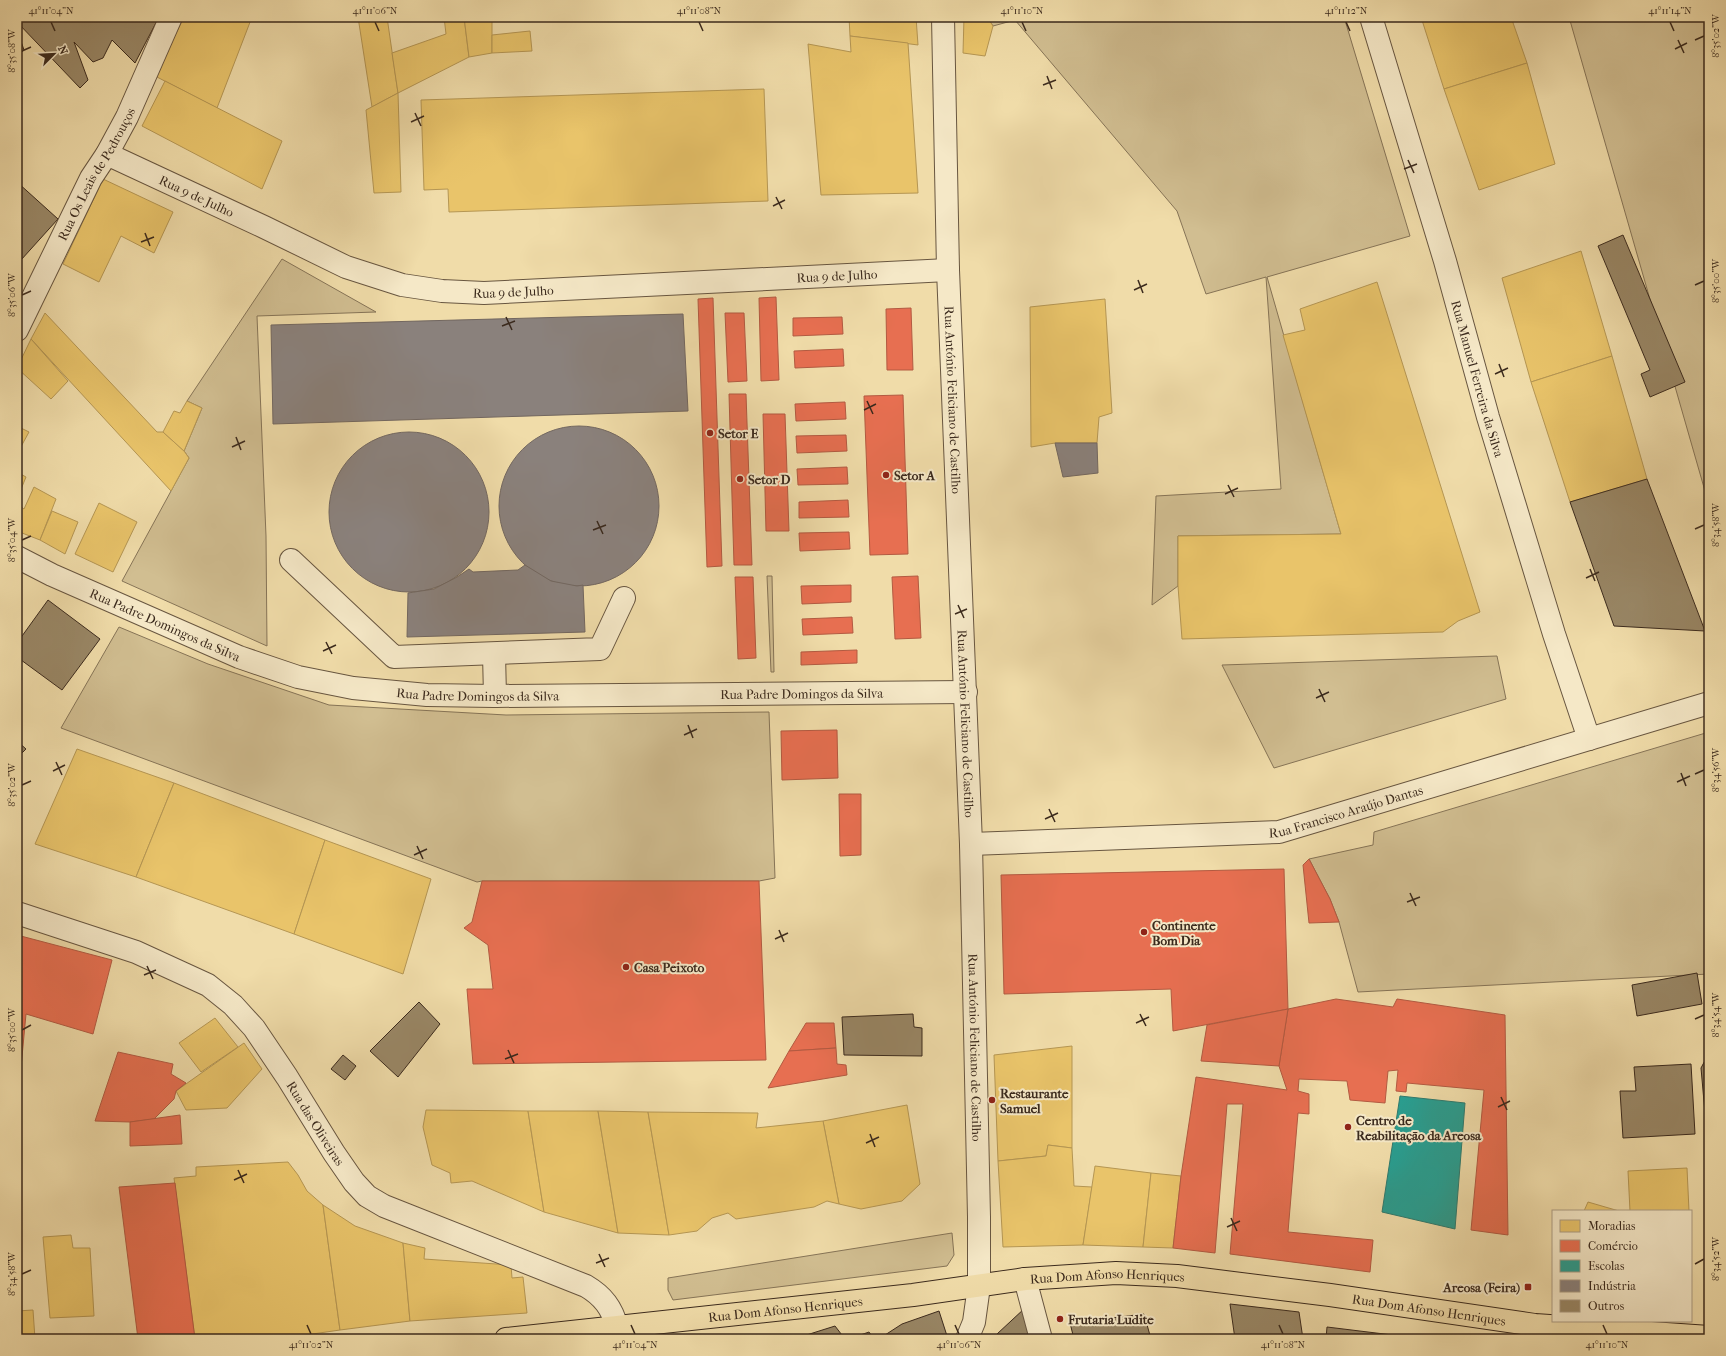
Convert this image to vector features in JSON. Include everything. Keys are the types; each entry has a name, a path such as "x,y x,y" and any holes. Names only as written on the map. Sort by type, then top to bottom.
{"main road":[{"name":"Rua Dom Afonso Henriques","path":"506,1339 906,1296 1025,1279 1116,1273 1177,1276 1330,1295 1535,1332 1709,1337"}],"street":[{"name":"Rua Os Leais de Pedrouços","path":"17,330 90,178 107,154 127,116 171,17"},
{"name":"Rua António Feliciano de Castilho","path":"943,17 948,270 971,844 979,1286"},
{"name":"Rua Manuel Ferreira da Silva","path":"1371,17 1445,261 1492,432 1554,634 1589,739"},
{"name":"Rua 9 de Julho","path":"107,154 346,267 402,285 442,291 484,294 948,270"},
{"name":"Rua Padre Domingos da Silva","path":"17,557 52,575 239,657 298,677 353,688 427,695 495,696 966,692"},
{"path":"291,560 394,657 600,649 624,598"},
{"path":"494,654 495,696"},
{"name":"Rua Francisco Araújo Dantas","path":"971,844 1279,832 1709,703"},
{"name":"Rua das Oliveiras","path":"17,913 136,952 208,984 233,1005 254,1028 288,1077 334,1153 354,1182 366,1196 384,1206 586,1286 598,1293 606,1302 614,1314 617,1327"},
{"path":"1025,1279 1041,1339"},
{"path":"967,1339 974,1322 979,1286"}],"shaded area":[{"path":"987,17 1344,17 1410,236 1267,277 1341,534 1178,536 1178,586 1152,605 1156,496 1281,489 1266,277 1206,294 1177,211 1015,20 993,26"},
{"path":"1569,17 1709,17 1709,505"},
{"path":"282,259 376,312 257,316 266,536 267,646 122,581 189,458 184,451 202,408 187,401"},
{"path":"767,576 772,576 774,672 771,672"},
{"path":"119,627 208,664 329,705 506,715 769,712 775,878 759,881 477,882 61,728"},
{"path":"1497,656 1506,699 1274,768 1222,665"},
{"path":"1709,732 1709,974 1358,992 1339,922 1330,899 1309,859 1373,845 1374,832"},
{"path":"952,1233 954,1255 947,1266 673,1300 668,1290 668,1278"}],"building: Moradias":[{"path":"184,17 252,17 217,108 155,76"},
{"path":"358,17 387,17 398,93 372,107"},
{"path":"444,17 464,17 469,57 398,93 392,53 446,34"},
{"path":"464,17 492,17 492,53 469,57"},
{"path":"849,17 916,17 918,45 850,36"},
{"path":"964,17 987,17 993,26 985,56 963,53"},
{"path":"1421,17 1511,17 1527,63 1444,89"},
{"path":"530,31 532,51 492,53 492,35"},
{"path":"850,36 908,43 918,193 821,195 808,44 851,52"},
{"path":"1527,63 1555,164 1479,190 1444,89"},
{"path":"165,81 282,141 262,189 142,126"},
{"path":"764,89 768,201 449,212 448,189 424,190 421,100"},
{"path":"398,93 401,192 374,193 366,110"},
{"path":"103,179 173,212 154,253 121,236 99,282 63,264"},
{"path":"1581,251 1612,356 1531,382 1502,278"},
{"path":"1377,282 1480,612 1458,621 1443,632 1182,639 1178,586 1178,536 1341,534 1283,335 1305,330 1300,309"},
{"path":"1105,299 1112,413 1099,417 1097,443 1055,443 1031,447 1030,307"},
{"path":"45,313 157,432 163,432 184,451 189,458 171,491 31,339"},
{"path":"31,339 68,381 51,399 17,368"},
{"path":"1612,356 1647,479 1570,502 1531,382"},
{"path":"187,401 202,408 184,451 163,432 174,411 180,413"},
{"path":"17,426 29,432 17,454"},
{"path":"17,472 26,477 17,499"},
{"path":"34,487 56,499 40,540 17,531 17,504 24,509"},
{"path":"99,503 137,522 113,572 75,554"},
{"path":"52,511 78,522 65,554 40,540"},
{"path":"77,749 174,783 136,877 35,844"},
{"path":"174,783 325,840 294,934 136,877"},
{"path":"325,840 431,879 403,974 294,934"},
{"path":"215,1018 238,1047 201,1072 179,1043"},
{"path":"244,1043 262,1069 227,1108 186,1110 176,1091"},
{"path":"1072,1046 1072,1148 1048,1145 1046,1156 998,1161 994,1055"},
{"path":"907,1105 920,1184 902,1201 861,1209 839,1204 823,1121"},
{"path":"426,1110 528,1111 544,1212 472,1181 451,1183 450,1173 432,1165 423,1127"},
{"path":"528,1111 598,1111 618,1233 544,1212"},
{"path":"598,1111 648,1112 669,1235 618,1233"},
{"path":"648,1112 758,1113 756,1128 823,1121 839,1204 827,1201 814,1207 736,1219 728,1213 712,1218 697,1231 669,1235"},
{"path":"1048,1145 1072,1148 1074,1186 1092,1187 1083,1245 1003,1247 998,1161 1046,1156"},
{"path":"288,1162 298,1175 307,1191 323,1205 340,1330 278,1339 195,1339 174,1178 196,1176 196,1167"},
{"path":"1095,1166 1151,1173 1143,1247 1083,1245"},
{"path":"1687,1168 1689,1210 1630,1210 1628,1171"},
{"path":"1151,1173 1181,1176 1173,1248 1143,1247"},
{"path":"1588,1202 1616,1210 1584,1210"},
{"path":"323,1205 355,1226 403,1243 410,1321 340,1330"},
{"path":"71,1235 73,1248 90,1248 94,1316 50,1318 43,1237"},
{"path":"403,1243 425,1248 424,1259 511,1265 512,1278 523,1277 527,1313 410,1321"},
{"path":"33,1310 35,1339 17,1339 17,1311"}],"building: Comércio":[{"path":"776,297 779,380 761,381 759,298"},
{"name":"Setor E","path":"713,298 722,566 707,567 698,299"},
{"path":"911,308 913,370 887,370 886,309"},
{"path":"725,313 744,313 747,381 728,382"},
{"path":"842,317 843,334 793,336 793,318"},
{"path":"843,349 844,366 795,368 794,351"},
{"name":"Setor D","path":"729,394 746,394 752,565 734,565"},
{"name":"Setor A","path":"903,395 908,554 870,555 864,396"},
{"path":"845,402 846,419 796,421 795,404"},
{"path":"763,414 785,414 789,531 766,531"},
{"path":"846,435 847,451 797,453 796,436"},
{"path":"847,467 848,484 798,485 797,469"},
{"path":"848,500 849,517 799,518 799,502"},
{"path":"849,532 850,549 800,551 799,533"},
{"path":"918,576 921,638 895,639 892,577"},
{"path":"735,577 753,577 756,658 738,659"},
{"path":"851,585 851,602 802,604 801,586"},
{"path":"852,617 853,633 803,635 802,619"},
{"path":"857,650 857,663 801,665 801,652"},
{"path":"837,730 838,778 782,780 781,731"},
{"path":"839,794 861,794 861,855 840,856"},
{"path":"1309,859 1330,899 1339,922 1309,923 1303,865"},
{"name":"Continente Bom Dia","path":"1284,869 1288,1009 1173,1031 1171,989 1004,994 1001,875"},
{"name":"Casa Peixoto","path":"482,881 759,881 766,1060 473,1064 467,989 493,989 488,945 464,928 472,922"},
{"path":"17,935 112,960 93,1034 26,1014 17,1110"},
{"path":"1336,999 1393,1007 1397,999 1505,1015 1508,1235 1471,1230 1484,1090 1407,1083 1406,1092 1396,1091 1398,1070 1388,1071 1385,1103 1350,1100 1347,1081 1299,1079 1298,1091 1309,1094 1309,1114 1298,1113 1288,1232 1373,1240 1370,1272 1230,1254 1243,1104 1227,1104 1215,1253 1173,1248 1181,1176 1196,1077 1287,1090 1279,1066 1288,1009"},
{"path":"1288,1009 1279,1066 1201,1061 1207,1025"},
{"path":"806,1023 834,1023 836,1048 789,1051"},
{"path":"836,1048 837,1064 846,1065 847,1075 768,1088 789,1051"},
{"path":"118,1052 173,1064 171,1074 186,1083 176,1091 174,1099 154,1119 130,1122 95,1121"},
{"path":"180,1115 182,1144 130,1146 130,1122"},
{"path":"175,1183 195,1339 138,1339 119,1187"}],"building: Escolas":[{"path":"1400,1096 1465,1103 1455,1229 1382,1212"}],"building: Indústria":[{"path":"683,314 688,411 273,424 271,325"},
{"path":"579,426 610,432 630,444 641,455 653,475 659,506 653,537 641,557 630,568 610,580 579,586 548,580 528,568 517,557 505,537 499,506 505,475 517,455 528,444 548,432"},
{"path":"409,432 440,438 460,450 471,461 483,481 489,512 483,543 471,563 460,574 440,586 409,592 378,586 358,574 347,563 335,543 329,512 335,481 347,461 358,450 378,438"},
{"path":"1055,443 1097,443 1098,473 1063,477"},
{"path":"525,565 551,581 577,586 583,585 585,632 407,637 408,593 434,589 469,569 473,572 518,570"}],"building: Outros":[{"path":"17,17 159,17 135,63 112,40 103,58 93,62 74,42 88,80 80,88 17,22"},
{"path":"17,30 24,50 17,57"},
{"path":"17,182 58,219 21,260 17,256"},
{"path":"1623,235 1685,382 1650,397 1641,374 1650,370 1598,246"},
{"path":"1647,479 1705,631 1614,626 1570,502"},
{"path":"48,600 100,639 62,690 17,657 17,643"},
{"path":"17,741 26,749 17,758"},
{"path":"1697,973 1702,1004 1637,1016 1632,985"},
{"path":"419,1002 440,1024 398,1077 370,1051"},
{"path":"913,1014 914,1027 922,1028 922,1056 844,1055 842,1017"},
{"path":"1709,1053 1709,1158 1701,1068"},
{"path":"343,1055 356,1066 345,1080 331,1069"},
{"path":"1691,1064 1695,1134 1623,1138 1620,1091 1636,1091 1634,1067"},
{"path":"1230,1304 1299,1312 1303,1339 1235,1339"},
{"path":"1025,1308 1036,1339 999,1339 997,1334"},
{"path":"939,1311 948,1339 874,1339 885,1335 902,1324"},
{"path":"1144,1314 1151,1339 1074,1339 1070,1323"},
{"path":"835,1326 845,1339 797,1338"},
{"path":"1327,1327 1425,1339 1326,1339"},
{"path":"869,1332 874,1339 849,1339"}],"place":[{"name":"Setor E","path":"710,433"},
{"name":"Setor A","path":"886,475"},
{"name":"Setor D","path":"740,479"},
{"name":"Continente Bom Dia","path":"1144,932"},
{"name":"Casa Peixoto","path":"626,967"},
{"name":"Restaurante Samuel","path":"992,1100"},
{"name":"Centro de Reabilitação da Areosa","path":"1348,1127"},
{"name":"Areosa (Feira)","path":"1528,1287"},
{"name":"Frutaria Ludite","path":"1060,1319"}]}
